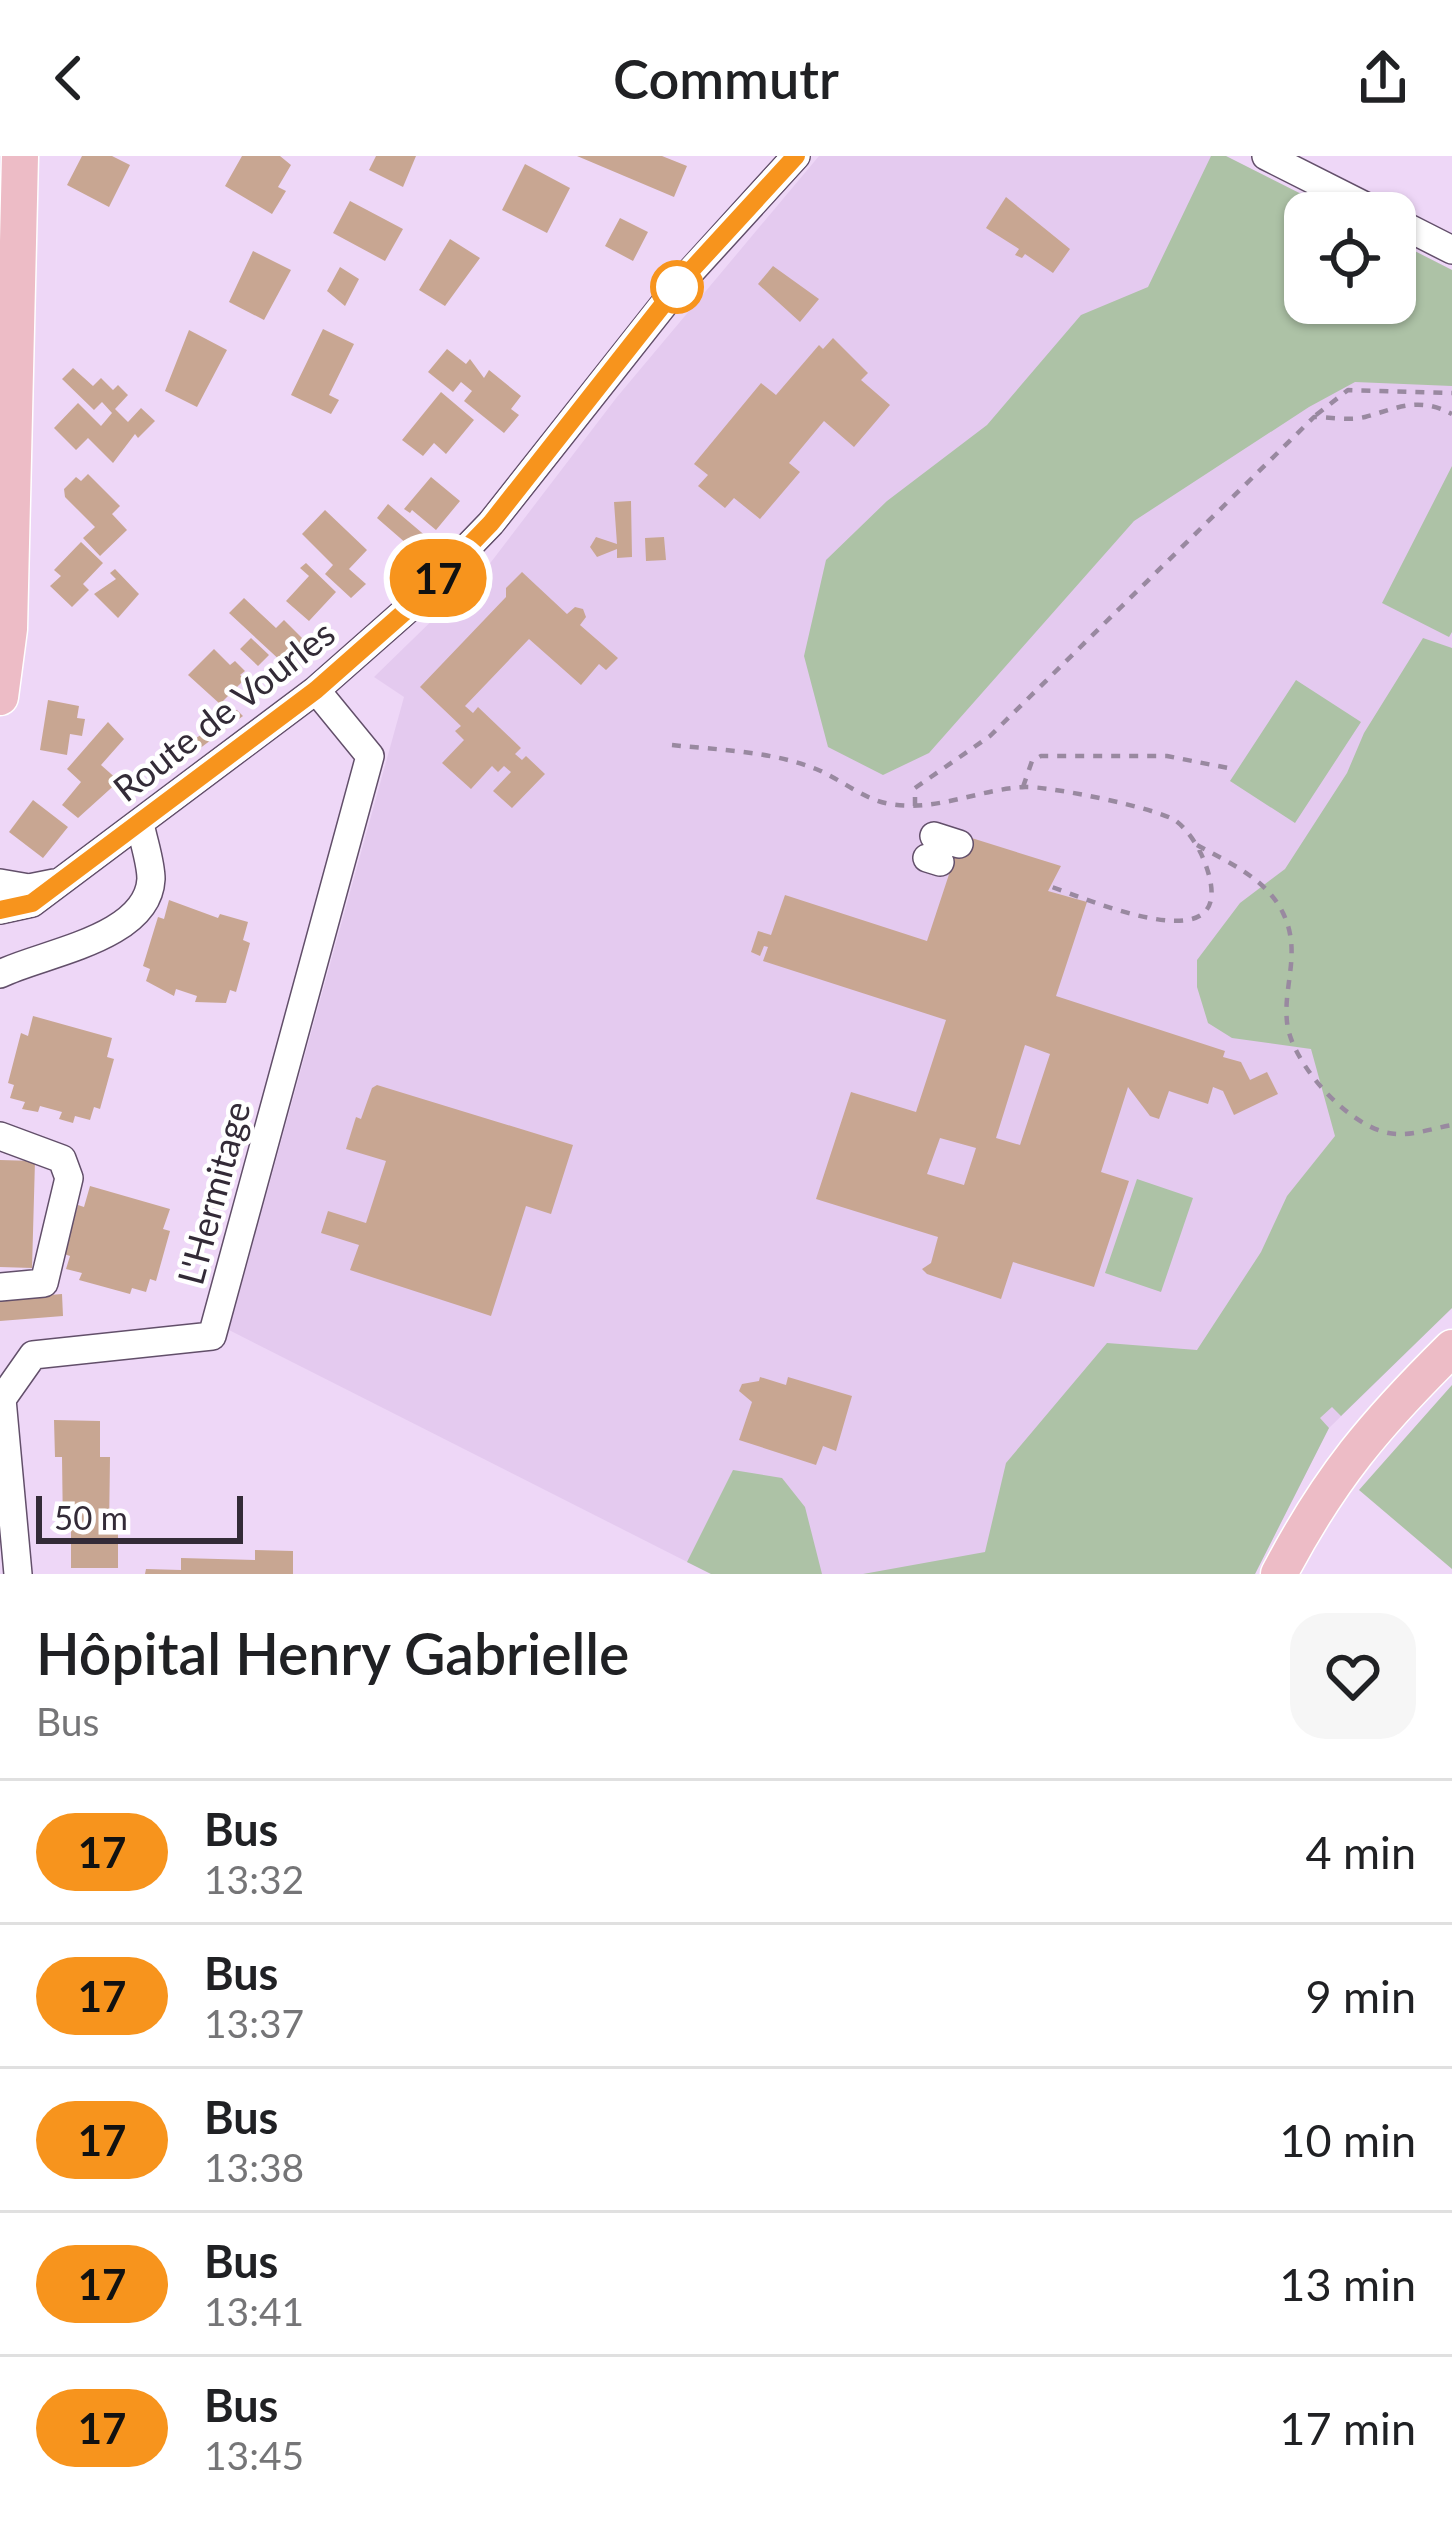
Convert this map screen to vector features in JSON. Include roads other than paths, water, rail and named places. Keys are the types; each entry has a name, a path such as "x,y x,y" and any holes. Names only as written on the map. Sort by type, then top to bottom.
{"main road":[{"path":"0,698 9,628 9,276 20,156"},
{"path":"1279,1574 1313,1508 1372,1426 1452,1348"}],"street":[{"name":"Route de Vourles","path":"0,910 32,903 316,690 409,608 491,523 684,278 796,156"},
{"path":"1266,156 1337,192"},
{"path":"1416,232 1452,250"},
{"name":"L'Hermitage","path":"18,1574 2,1400 33,1355 212,1336 370,755 316,690"},
{"path":"0,974 82,947 141,909 151,879 140,823"},
{"path":"0,883 28,888 64,879"},
{"path":"0,1136 62,1160 69,1178 44,1283 0,1287"}]}
